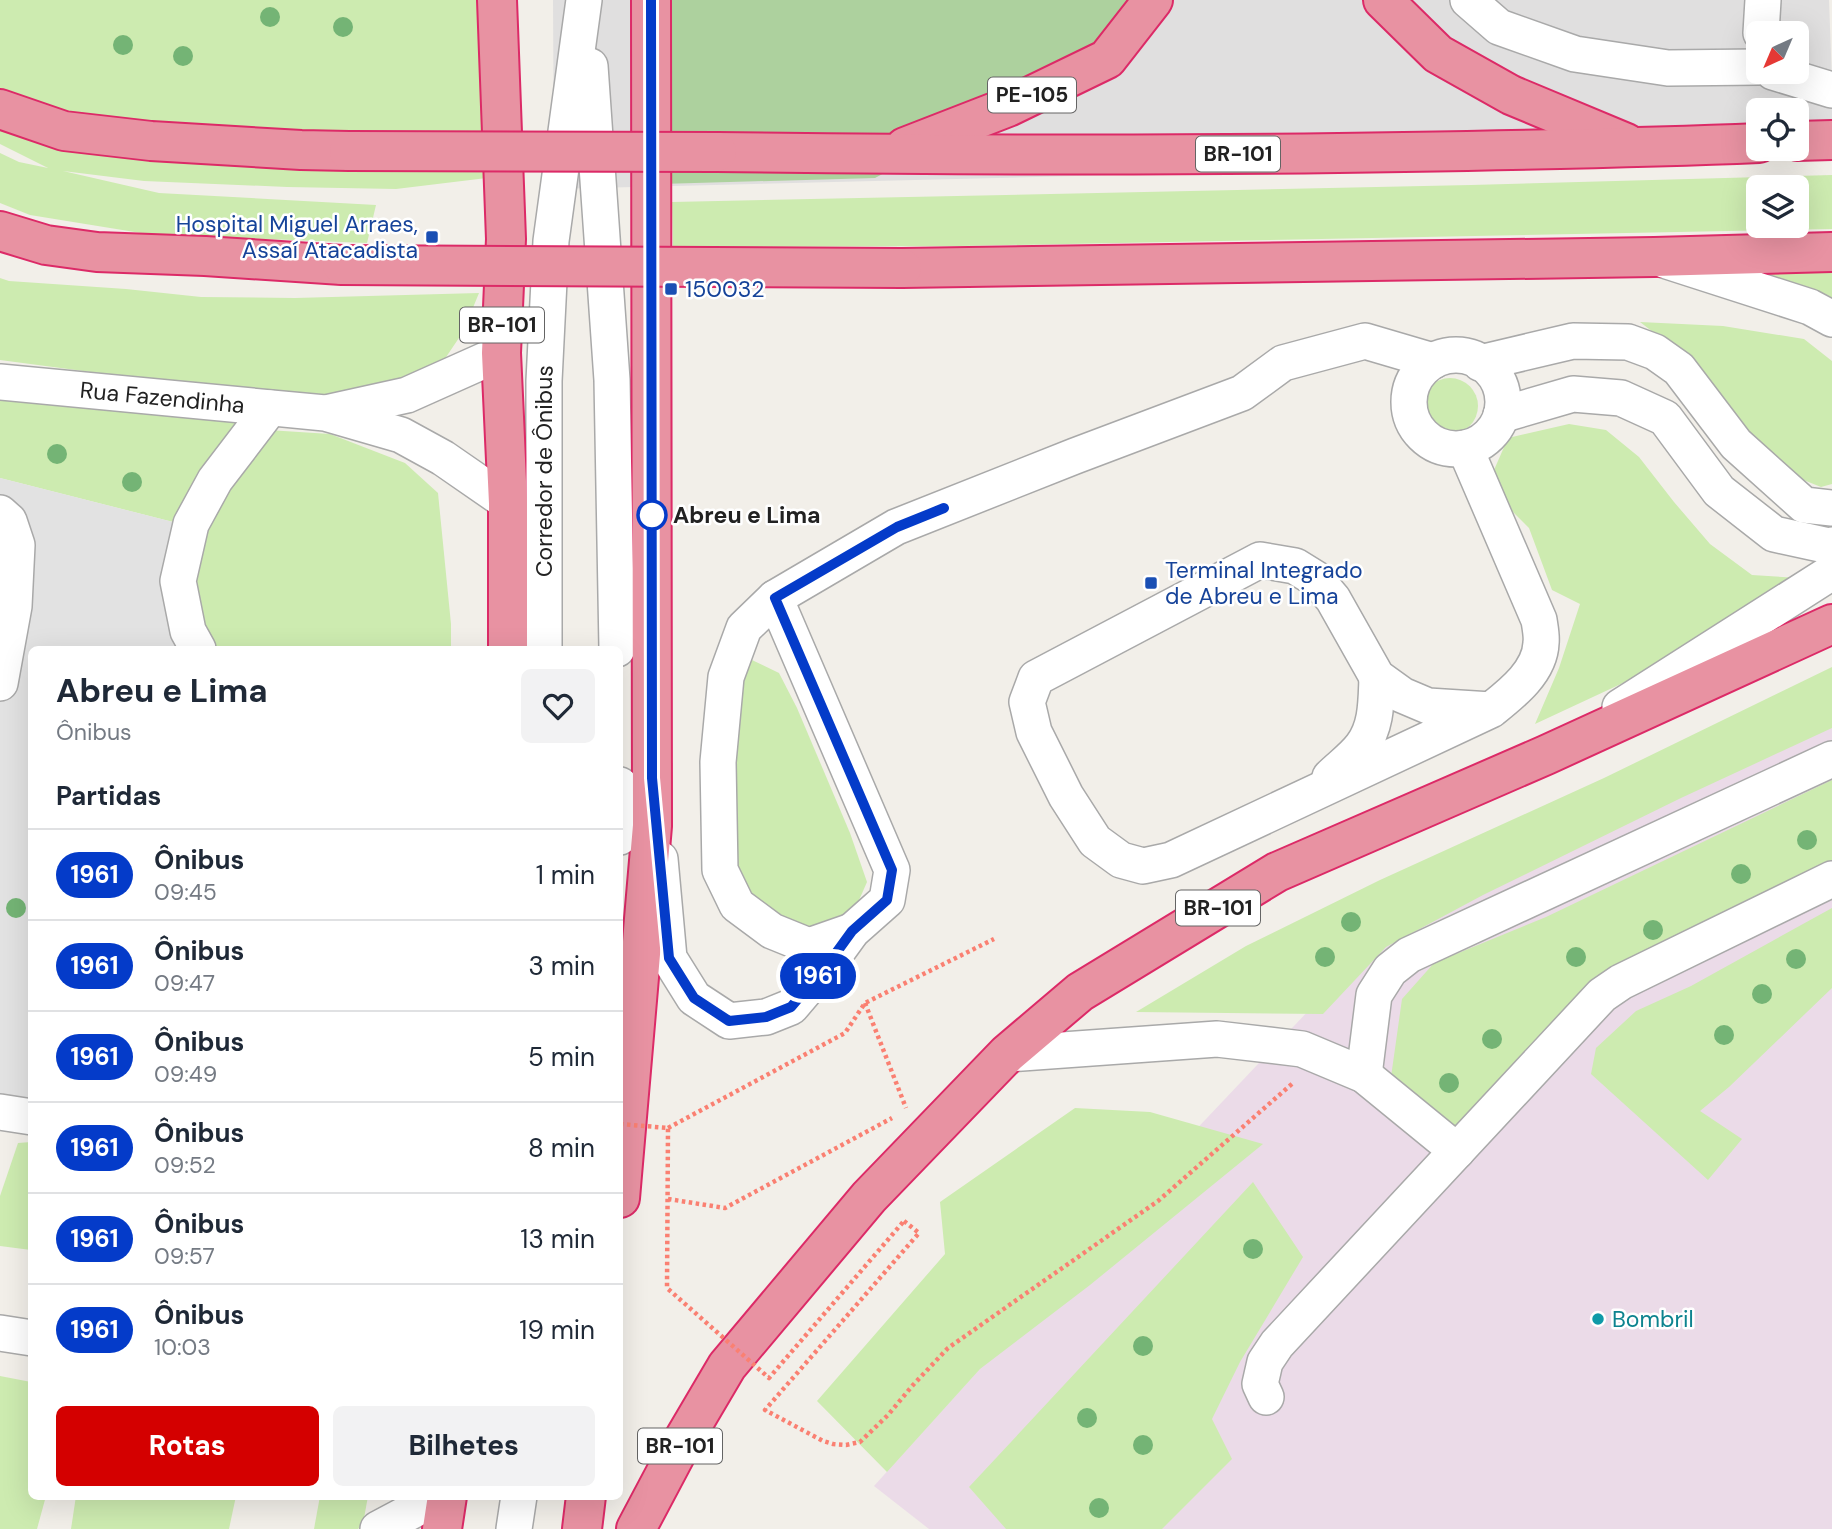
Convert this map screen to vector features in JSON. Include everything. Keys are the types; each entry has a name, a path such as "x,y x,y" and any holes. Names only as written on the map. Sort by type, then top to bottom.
{"highway":[{"name":"BR-101","path":"497,0 506,239 500,353 508,503 508,646"},
{"path":"623,1163 652,827 636,781 651,0"},
{"name":"PE-105","path":"886,154 1008,107 1107,59 1153,0"},
{"path":"1383,0 1438,54 1511,95 1637,148"},
{"name":"BR-101","path":"0,109 64,131 151,141 349,151 1254,154 1637,148 1746,144"},
{"path":"1809,141 1832,140"},
{"path":"0,232 46,245 97,252 342,265 902,268 1832,252"},
{"name":"BR-101","path":"636,1529 681,1444 727,1366 869,1197 1007,1054 1080,992 1277,872 1546,755 1832,624"},
{"path":"442,1529 446,1500"},
{"path":"582,1529 586,1500"}],"street":[{"name":"Corredor de Ônibus","path":"544,646 544,381 551,241 584,0"},
{"name":"Corredor de Ônibus","path":"584,0 612,380 617,646"},
{"path":"1468,0 1499,27 1575,54 1668,68 1746,67"},
{"path":"1762,21 1763,0"},
{"path":"1810,83 1832,90"},
{"path":"1654,257 1810,307 1832,319"},
{"path":"852,931 809,946 772,931 737,905 720,870 718,762 726,677 744,628 775,598 897,527 1242,393 1283,363 1365,341 1433,361"},
{"path":"1480,363 1573,341 1628,342 1655,352 1679,369 1737,444 1804,505 1832,508"},
{"name":"Rua Fazendinha","path":"325,413 407,395 500,353"},
{"path":"1448,356 1463,356 1480,363 1499,384 1501,415 1494,429 1484,440 1470,447 1455,449 1440,446 1427,439 1410,414 1412,384 1420,372 1433,361 1448,356"},
{"name":"Rua Fazendinha","path":"0,382 325,413 401,435 443,458 508,503"},
{"path":"1501,415 1573,394 1621,398 1665,418 1719,491 1774,534 1832,545"},
{"path":"196,646 188,631 178,581 191,524 215,480 270,408"},
{"path":"1465,447 1539,620 1542,645 1535,663 1521,685 1491,710 1171,860 1143,866 1121,860 1094,841 1066,796 1034,732 1027,702 1036,678 1260,560 1295,566 1316,579 1333,599 1377,677 1402,695 1428,706 1491,710"},
{"path":"0,513 9,522 17,545 14,606 0,683"},
{"path":"1546,755 1832,572"},
{"path":"636,781 669,958 694,998 729,1021 766,1017 791,1007 852,931 887,900 892,870 775,598"},
{"path":"1315,792 1361,747 1372,729 1377,677"},
{"path":"1364,1075 1374,995 1391,970 1409,955 1832,759"},
{"path":"623,815 636,781"},
{"path":"1266,1397 1260,1384 1265,1362 1277,1344 1602,995 1621,982 1832,878"},
{"path":"1007,1054 1217,1039 1301,1049 1364,1075 1457,1151"},
{"path":"0,1112 28,1116"},
{"path":"0,1333 28,1337"},
{"path":"378,1529 432,1500"},
{"path":"514,1529 518,1500"}],"path":[{"path":"623,1124 668,1128 845,1033 864,1003 994,939"},
{"path":"864,1003 907,1110"},
{"path":"668,1128 667,1288 769,1378 904,1221 919,1233 765,1410 823,1441 846,1445 860,1442 948,1348 1158,1201 1322,1058"},
{"path":"667,1199 725,1208 895,1117"}],"shaded area":[{"path":"553,0 1829,0 1832,157 1809,158 1809,98 1746,98 1746,159 554,189"},
{"path":"0,478 177,523 185,593 199,646 28,646 28,1109 0,1105"},
{"path":"1832,693 1832,1529 929,1529 874,1486 1188,1138 1400,914"}],"green space":[{"path":"0,0 492,0 495,177 396,189 144,181 63,171 159,193 376,205 367,243 147,234 30,215 0,203 0,153 19,162 48,168 0,144"},
{"path":"642,0 1153,0 1107,59 1008,107 875,178 660,184"},
{"path":"1832,175 1832,229 1809,229 1809,176"},
{"path":"1746,177 1746,231 960,246 673,247 672,202"},
{"path":"1832,270 1832,305 1748,273"},
{"path":"0,278 9,281 201,297 295,298 479,293 463,332 440,366 402,391 326,403 0,360"},
{"path":"1640,322 1723,326 1804,339 1832,361 1832,484 1821,487 1796,477 1721,407 1684,356"},
{"path":"1450,378 1461,380 1470,386 1476,395 1476,417 1470,426 1461,432 1450,434 1439,432 1430,426 1424,417 1422,406 1424,395 1430,386 1439,380"},
{"path":"0,395 240,423 177,523 0,478"},
{"path":"1569,424 1606,430 1639,457 1710,544 1752,575 1799,578 1653,669 1535,724 1559,668 1580,604 1552,590 1529,528 1487,486 1508,438"},
{"path":"268,430 330,434 405,463 438,493 451,646 213,646 186,586 202,529"},
{"path":"752,660 779,673 797,708 850,833 867,882 847,921 808,931 762,909 741,886 732,863 733,693"},
{"path":"1832,667 1832,728 1483,895 1386,947 1323,1014 1136,1012 1246,946 1380,880 1604,778"},
{"path":"1832,780 1832,869 1590,983 1454,1130 1391,1077 1402,999 1434,963 1546,917"},
{"path":"1832,908 1832,988 1729,1087 1700,1111 1742,1139 1708,1180 1591,1074 1596,1048 1636,1011 1691,986"},
{"path":"1075,1108 1150,1112 1263,1144 1090,1285 980,1369 887,1472 817,1401 945,1254 940,1202"},
{"path":"28,1142 28,1250 0,1246 0,1196 18,1143"},
{"path":"1253,1182 1303,1257 1240,1362 1212,1419 1232,1459 1162,1529 1006,1529 969,1487"},
{"path":"0,1376 28,1381 28,1500 45,1500 37,1529 0,1529"},
{"path":"75,1500 235,1500 229,1529 71,1529"},
{"path":"319,1500 367,1500 363,1524 358,1529 314,1529"}],"bus line":[{"name":"1961","path":"651,0 652,778 669,958 694,998 729,1021 766,1017 791,1007 852,931 887,900 892,870 775,598 897,527 944,508"}],"place":[{"name":"Hospital Miguel Arraes, Assaí Atacadista","path":"432,237"},
{"name":"150032","path":"671,289"},
{"name":"Abreu e Lima","path":"652,515"},
{"name":"Terminal Integrado de Abreu e Lima","path":"1151,583"},
{"name":"Bombril","path":"1598,1319"}]}
